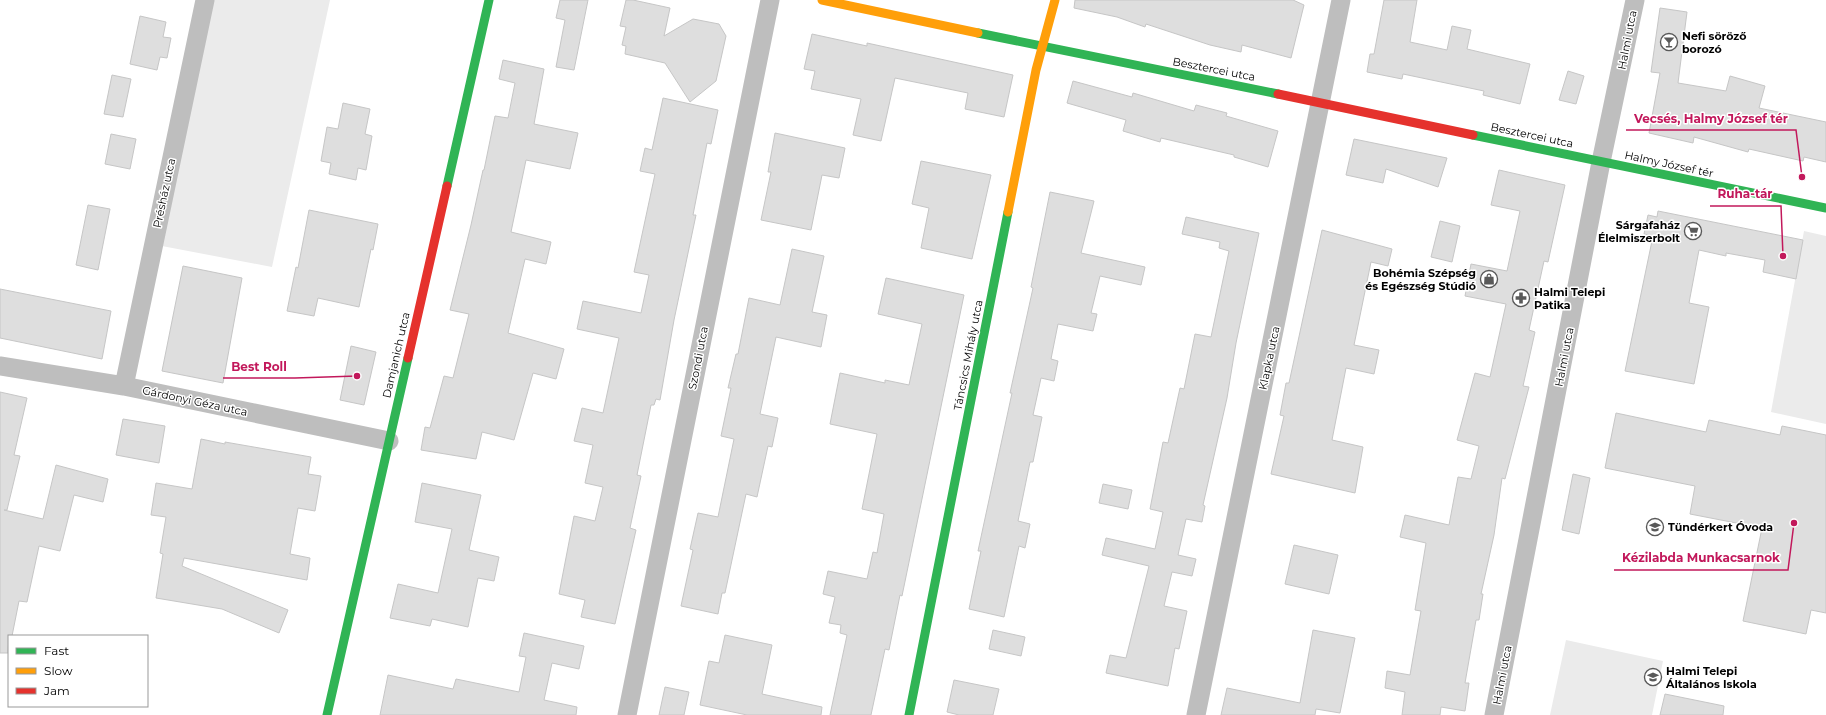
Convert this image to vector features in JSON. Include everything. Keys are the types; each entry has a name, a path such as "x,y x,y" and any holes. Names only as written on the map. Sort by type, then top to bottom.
{"street":[{"name":"Présház utca","path":"124,386 205,0"},
{"name":"Damjanich utca","path":"327,715 489,0"},
{"name":"Szondi utca","path":"627,715 770,0"},
{"name":"Besztercei utca","path":"822,0 1041,47 1319,102 1601,162"},
{"name":"Táncsics Mihály utca","path":"909,715 1041,47 1051,19 1054,0"},
{"name":"Klapka utca","path":"1196,715 1316,127 1319,102 1326,77 1341,0"},
{"name":"Halmi utca","path":"1494,715 1601,162 1635,0"},
{"name":"Halmy József tér","path":"1601,162 1826,208"},
{"name":"Gárdonyi Géza utca","path":"0,366 124,386 389,441"}],"shaded area":[{"path":"212,0 330,0 272,267 162,246"},
{"path":"1804,231 1826,236 1826,424 1771,412"},
{"path":"1566,640 1663,661 1652,715 1550,715"}],"building":[{"path":"560,0 588,0 574,70 556,67 565,20 556,18"},
{"path":"626,0 633,0 670,8 664,36 693,19 719,24 726,36 716,81 690,102 665,63 625,54 626,46 622,45 626,27 620,26"},
{"path":"1075,0 1293,0 1304,5 1291,58 1242,45 1241,52 1210,45 1146,24 1145,27 1117,17 1074,8"},
{"path":"1384,0 1417,0 1410,42 1447,50 1452,26 1471,30 1467,49 1530,64 1520,104 1483,95 1484,91 1403,74 1402,79 1367,72 1370,54 1374,54"},
{"path":"1660,8 1687,12 1678,83 1726,91 1730,76 1765,86 1759,108 1826,122 1826,162 1804,157 1803,161 1749,149 1748,152 1694,137 1693,143 1649,133 1660,73 1651,72"},
{"path":"140,16 166,22 163,37 171,38 167,58 160,57 157,70 130,64"},
{"path":"812,34 867,46 867,43 1013,75 1004,117 965,109 968,93 895,78 881,141 853,135 861,99 811,89 815,71 804,69"},
{"path":"503,60 544,69 534,124 578,133 570,169 526,160 511,232 551,242 546,264 525,259 508,333 564,349 556,379 533,373 514,440 482,432 476,459 421,450 425,427 430,428 444,376 453,378 469,314 450,310 484,170 495,116 508,118 515,83 499,79"},
{"path":"1568,71 1584,76 1576,104 1559,100"},
{"path":"112,75 131,79 123,117 104,114"},
{"path":"1073,81 1132,97 1133,93 1194,111 1196,105 1227,113 1226,116 1278,131 1268,167 1234,157 1234,155 1161,138 1160,142 1123,131 1126,120 1067,103"},
{"path":"663,98 718,110 711,144 707,143 693,215 696,215 674,320 660,400 656,399 654,405 651,405 637,475 641,476 630,528 636,530 615,624 581,617 585,600 559,594 574,516 595,521 603,487 585,483 593,445 574,441 582,408 603,413 619,338 577,329 583,301 641,313 649,275 634,272 655,174 640,171 645,148 652,150"},
{"path":"343,103 370,109 365,134 372,136 366,170 358,168 356,180 329,174 331,163 321,161 327,127 338,129"},
{"path":"775,133 845,148 839,178 822,175 811,230 761,220 771,172 768,172"},
{"path":"111,134 136,139 130,169 105,164"},
{"path":"1354,139 1447,158 1438,187 1386,169 1383,183 1346,175"},
{"path":"921,161 991,175 972,259 921,248 929,208 912,204"},
{"path":"1499,170 1565,185 1548,262 1544,261 1529,330 1535,332 1523,386 1529,387 1505,479 1502,478 1494,535 1481,594 1483,594 1479,620 1476,620 1465,683 1469,683 1465,711 1441,707 1440,715 1402,715 1405,692 1385,688 1387,671 1410,675 1421,611 1415,610 1426,543 1400,537 1405,515 1449,525 1458,477 1471,479 1479,446 1457,440 1475,373 1490,377 1506,304 1465,296 1471,264 1507,271 1520,211 1491,205"},
{"path":"1050,192 1094,201 1081,253 1145,267 1141,285 1100,276 1091,313 1097,314 1093,331 1058,324 1051,359 1058,361 1054,381 1041,378 1033,415 1042,417 1033,462 1030,462 1018,521 1030,524 1025,548 1019,546 1004,617 969,609 981,551 978,551 1012,393 1010,393 1033,288 1031,287"},
{"path":"88,205 110,209 98,270 76,265"},
{"path":"309,210 378,224 373,250 371,249 359,307 318,298 314,316 287,311 296,267 298,268"},
{"path":"1658,211 1803,240 1796,279 1763,272 1765,260 1726,253 1726,256 1699,250 1689,303 1709,307 1694,384 1625,371 1653,236 1644,234 1648,215 1657,217"},
{"path":"1186,217 1259,233 1236,343 1227,398 1203,505 1205,506 1202,522 1186,519 1178,555 1196,559 1192,576 1172,572 1164,606 1187,611 1179,649 1175,648 1168,686 1106,673 1110,655 1126,658 1149,566 1102,555 1106,538 1155,549 1163,512 1150,509 1163,442 1168,443 1180,388 1184,389 1195,334 1211,337 1229,251 1219,248 1220,242 1182,234"},
{"path":"1440,221 1460,226 1452,262 1431,257"},
{"path":"1322,230 1392,249 1388,266 1371,262 1354,345 1379,350 1374,374 1346,368 1332,440 1363,447 1355,493 1271,474 1284,416 1280,415 1286,383 1289,383"},
{"path":"792,249 824,256 812,312 827,315 821,347 776,337 760,414 778,418 772,447 768,446 757,497 746,494 725,593 722,593 718,614 681,606 693,550 690,549 698,513 718,517 734,439 721,436 731,388 728,388 736,354 738,354 749,298 780,305"},
{"path":"183,266 242,278 223,383 162,371"},
{"path":"886,278 964,295 902,596 900,595 889,650 885,649 871,715 830,715 847,635 840,633 841,625 829,623 835,597 823,594 828,571 867,579 873,552 877,553 884,514 862,509 877,434 830,424 840,373 885,383 885,380 909,385 922,324 878,314"},
{"path":"0,289 111,311 102,359 0,338"},
{"path":"351,346 376,352 364,405 340,400"},
{"path":"0,392 27,398 14,455 20,456 7,510 4,510 43,519 56,465 108,479 103,502 74,495 60,551 39,546 27,602 19,601 12,635 8,635 8,653 0,653"},
{"path":"1616,413 1706,432 1709,420 1780,435 1782,426 1826,435 1826,613 1811,610 1806,634 1743,621 1762,528 1690,514 1695,486 1605,468"},
{"path":"123,419 165,426 159,463 116,455"},
{"path":"201,439 311,457 308,474 321,476 315,511 298,508 290,554 310,558 307,580 184,558 182,566 288,610 279,633 222,609 156,598 163,554 160,553 166,517 151,515 156,483 192,489"},
{"path":"1573,474 1590,478 1579,534 1562,530"},
{"path":"422,483 481,495 469,550 499,557 494,581 478,578 468,627 432,619 430,626 390,618 398,584 438,593 452,529 415,522"},
{"path":"1103,484 1132,490 1128,509 1099,503"},
{"path":"1294,545 1338,555 1329,594 1285,584"},
{"path":"993,630 1025,637 1021,656 989,649"},
{"path":"1313,630 1355,638 1340,713 1316,709 1315,715 1221,715 1227,688 1300,703"},
{"path":"524,633 584,646 579,669 552,663 544,700 577,707 576,715 380,715 388,675 453,689 456,679 519,692 526,657 519,656"},
{"path":"725,635 772,645 762,694 822,707 821,715 747,715 700,705 709,661 719,663"},
{"path":"954,680 999,689 993,715 959,715 947,712"},
{"path":"665,687 689,692 684,715 659,715"},
{"path":"1665,694 1724,706 1723,715 1660,715"}],"traffic: fast":[{"path":"447,186 489,0"},
{"path":"978,33 1278,94"},
{"path":"1473,135 1826,208"},
{"path":"909,715 1008,212"},
{"path":"327,715 408,358"}],"traffic: slow":[{"path":"822,0 978,33"},
{"path":"1008,212 1036,70 1055,0"}],"traffic: jam":[{"path":"1278,94 1473,135"},
{"path":"408,358 447,186"}],"place":[{"name":"Nefi söröző borozó","path":"1669,42"},
{"name":"Vecsés, Halmy József tér","path":"1802,177"},
{"name":"Sárgafaház Élelmiszerbolt","path":"1693,231"},
{"name":"Ruha-tár","path":"1783,256"},
{"name":"Bohémia Szépség és Egészség Stúdió","path":"1489,279"},
{"name":"Halmi Telepi Patika","path":"1521,298"},
{"name":"Best Roll","path":"357,376"},
{"name":"Kézilabda Munkacsarnok","path":"1794,523"},
{"name":"Tündérkert Óvoda","path":"1655,527"},
{"name":"Halmi Telepi Általános Iskola","path":"1653,677"}]}
